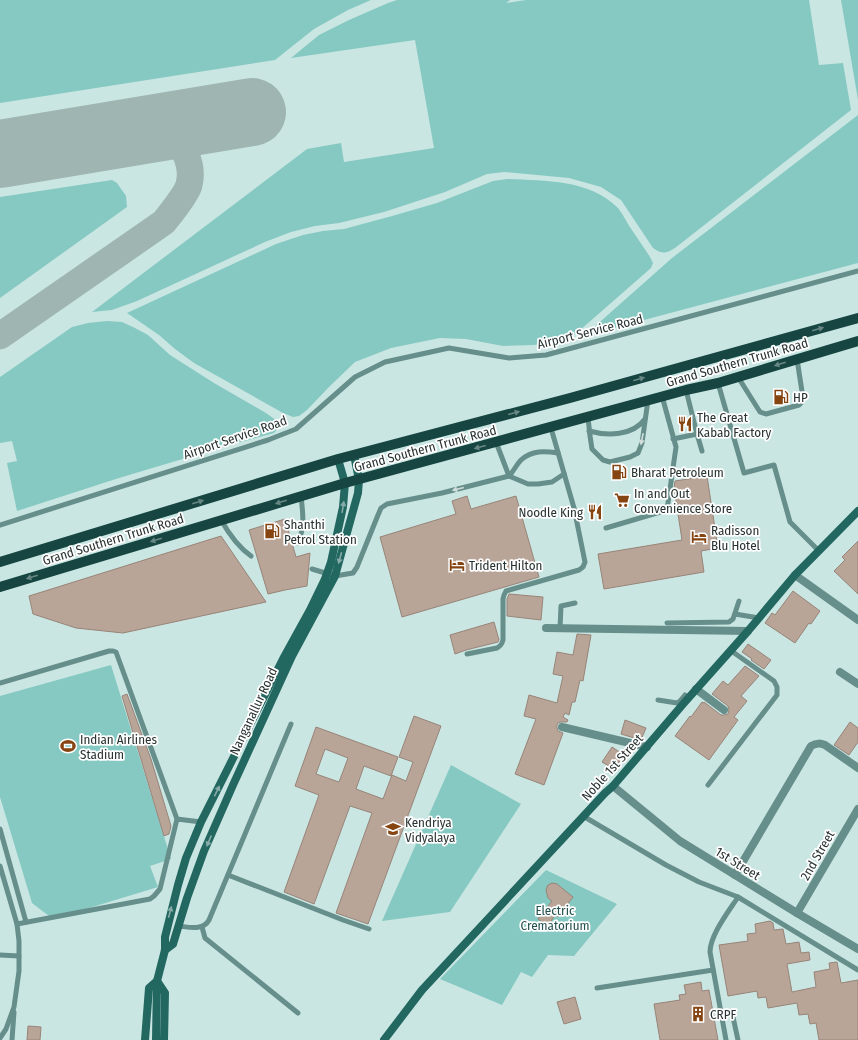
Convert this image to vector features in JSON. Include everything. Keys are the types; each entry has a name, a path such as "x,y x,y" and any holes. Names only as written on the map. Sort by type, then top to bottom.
{"main road":[{"name":"Grand Southern Trunk Road","path":"0,562 338,459 570,398 858,318"},
{"name":"Grand Southern Trunk Road","path":"0,587 345,483 718,382 858,341"}],"street":[{"name":"Nanganallur Road","path":"165,950 173,944 187,898 204,851 280,673 292,656 335,576 358,493 359,480 354,455"},
{"path":"338,459 345,483"},
{"name":"Nanganallur Road","path":"156,1040 157,982 165,950 165,937 186,858 202,822 280,673 327,573 331,562 343,507 345,483"},
{"name":"Noble 1st Street","path":"384,1040 422,990 583,816 605,793 614,786 647,747 683,699 696,689 748,631 795,575 858,511"},
{"path":"795,575 858,620"},
{"path":"546,628 748,631"},
{"path":"840,672 858,684"},
{"path":"696,689 724,710"},
{"path":"562,727 647,747"},
{"path":"735,875 812,746 816,744 825,745 858,768"},
{"name":"1st Street","path":"614,786 680,841 858,949"},
{"name":"2nd Street","path":"798,913 858,809"},
{"path":"146,1040 149,988 157,982 165,994 164,1040"}],"lane":[{"name":"Airport Service Road","path":"0,525 268,440 296,429 355,378 385,362 449,348 509,358 546,355 858,270"},
{"path":"738,376 760,412 766,414 799,405 804,398 797,359"},
{"path":"718,382 744,473 774,465 790,522 819,551"},
{"path":"686,390 702,451"},
{"path":"606,528 667,510 676,447 662,396"},
{"path":"588,417 592,449 603,460 610,462 630,457 638,452 642,443 648,400"},
{"path":"589,431 610,435 622,433 633,429 646,418"},
{"path":"467,654 500,647 503,640 503,599 506,591 579,570 583,567 585,562 574,508 551,428"},
{"path":"674,439 697,434"},
{"path":"496,442 509,476 528,484 538,484 552,482 564,474"},
{"path":"312,569 335,576 353,572 357,567 381,508 387,504 442,493 509,476 521,460 536,451 558,453"},
{"path":"298,543 304,522 301,496"},
{"path":"221,520 236,543 251,556"},
{"path":"667,623 729,622 733,619 739,601"},
{"path":"560,628 561,606 575,603"},
{"path":"735,614 759,618"},
{"path":"708,785 776,695 777,687 774,680 730,650"},
{"path":"0,683 110,651 116,652 177,819 160,889 154,896 17,924"},
{"path":"658,700 677,703 683,699"},
{"path":"178,926 202,927 207,924 291,724"},
{"path":"583,816 666,865 699,882 738,897 858,970"},
{"path":"177,819 202,822"},
{"path":"0,829 26,922"},
{"path":"0,866 17,924 19,971 14,1007 12,1040"},
{"path":"228,875 369,929"},
{"path":"726,1040 710,952 712,941 738,897"},
{"path":"202,927 205,938 298,1013"},
{"path":"0,955 19,956"},
{"path":"596,988 713,970"},
{"path":"0,1038 6,1028 14,1007"},
{"path":"733,1017 738,1040"}],"green space":[{"path":"0,0 371,0 348,10 314,29 275,60 0,103"},
{"path":"397,0 510,0 506,3 526,0 809,0 819,65 843,63 851,110 675,248 666,252 661,252 653,248 621,200 601,187 569,178 504,172 487,174 445,192 384,212 339,223 315,226 291,232 265,242 137,301 112,310 92,312 307,149 341,143 344,162 434,148 415,40 291,58 319,35 349,20"},
{"path":"841,0 858,0 858,100"},
{"path":"858,115 858,263 584,336 672,258"},
{"path":"507,179 566,183 594,192 618,208 653,263 651,268 571,338 534,345 503,346 466,339 440,338 391,348 355,362 307,410 299,416 293,417 283,413 194,363 159,335 127,313 276,244 303,235 344,229 392,216 437,203 493,181"},
{"path":"112,180 117,183 126,196 127,207 0,298 0,197"},
{"path":"107,321 122,322 148,335 170,355 214,383 266,413 277,421 278,428 274,433 119,478 17,511 7,463 17,461 12,441 0,443 0,377 72,327 88,323"},
{"name":"Indian Airlines Stadium","path":"111,665 171,859 150,866 158,887 53,919 32,903 0,797 0,696"},
{"path":"451,765 521,804 450,912 382,921"},
{"name":"Electric Crematorium","path":"546,870 617,904 574,956 548,955 532,977 521,972 502,1005 440,979"}],"building":[{"path":"707,476 718,548 701,551 704,572 604,589 598,554 682,540 674,488 675,481"},
{"path":"467,496 471,509 516,496 539,577 402,617 380,537 456,514 452,501"},
{"path":"285,519 296,557 310,553 307,586 268,594 249,530"},
{"path":"221,536 266,602 123,633 76,628 33,614 29,596"},
{"path":"858,541 858,594 834,571 845,560 842,557"},
{"path":"793,591 820,611 811,624 809,623 795,643 765,623 772,613 775,615"},
{"path":"509,594 543,597 541,620 507,616 507,599"},
{"path":"494,622 499,640 498,642 455,654 450,635"},
{"path":"577,634 591,635 583,681 580,680 575,702 572,702 569,715 565,713 563,717 568,720 567,722 561,722 557,725 558,731 563,733 544,785 515,774 536,719 524,716 529,695 557,703 563,676 553,674 557,652 573,655"},
{"path":"748,644 771,660 764,669 742,652"},
{"path":"745,666 759,676 741,696 747,701 734,717 738,720 709,760 675,736 702,702 721,715 728,714 728,706 712,694 723,681 728,685"},
{"path":"127,694 151,759 171,826 169,834 164,836 122,696"},
{"path":"414,716 441,726 368,924 336,913 372,813 350,806 314,904 284,892 319,795 295,786 316,727 398,757 391,776 364,766 356,789 383,799 392,775 406,781 413,762 399,757","holes":["325,749 348,758 339,782 316,774"]},
{"path":"625,720 646,728 641,740 621,734"},
{"path":"850,722 858,728 858,742 849,755 834,745"},
{"path":"612,747 624,755 614,769 602,762"},
{"path":"552,883 557,884 573,897 558,917 555,915 548,926 538,919 552,901 548,898 546,890 548,885"},
{"path":"770,921 773,923 774,930 783,929 786,944 799,942 801,953 809,952 810,960 787,964 792,992 816,987 814,972 830,969 829,963 837,962 841,983 858,980 858,1040 819,1040 816,1023 810,1024 808,1014 799,1015 797,1003 768,1008 766,997 758,998 757,991 728,996 719,945 748,941 747,934 756,933 755,924"},
{"name":"CRPF","path":"701,982 702,991 709,990 718,1040 660,1040 654,1004 680,1000 679,995 686,994 684,985"},
{"path":"575,997 581,1019 564,1024 557,1002"},
{"path":"28,1026 41,1027 40,1040 27,1040"}],"taxiway":[{"path":"0,336 164,222 178,204 189,185 190,169 186,154 177,140 171,135 163,130 152,129"}],"runway":[{"path":"0,154 252,112"}],"place":[{"name":"HP","path":"781,397"},
{"name":"The Great Kabab Factory","path":"685,424"},
{"name":"Bharat Petroleum","path":"619,472"},
{"name":"In and Out Convenience Store","path":"622,500"},
{"name":"Noodle King","path":"595,512"},
{"name":"Shanthi Petrol Station","path":"272,531"},
{"name":"Radisson Blu Hotel","path":"699,537"},
{"name":"Trident Hilton","path":"457,565"},
{"name":"Indian Airlines Stadium","path":"68,746"},
{"name":"Kendriya Vidyalaya","path":"393,829"},
{"name":"CRPF","path":"698,1014"}]}
